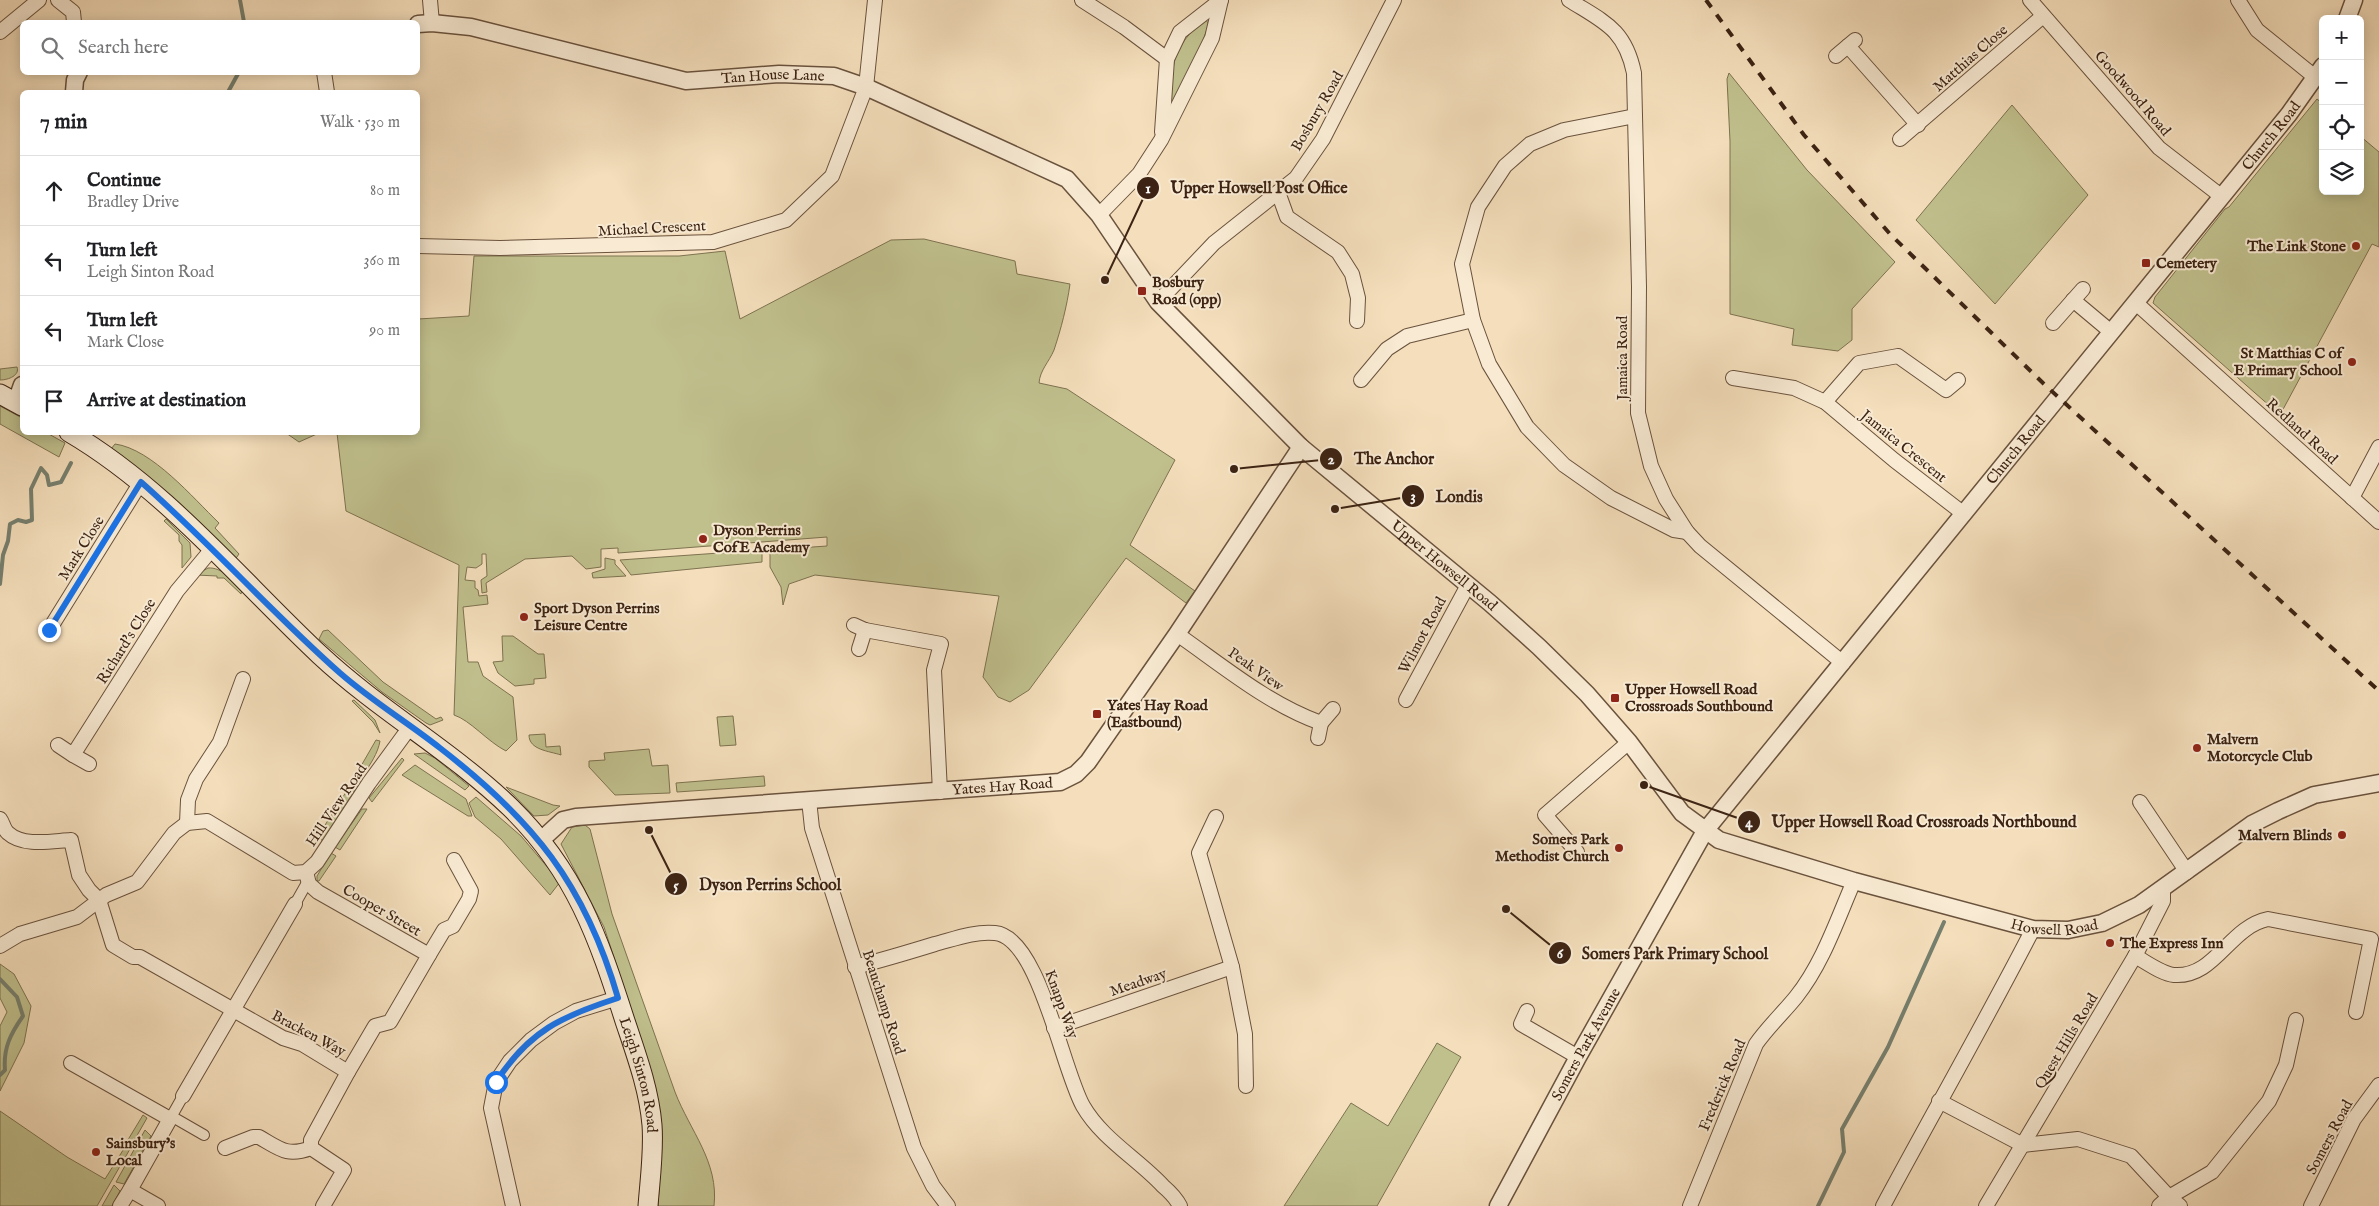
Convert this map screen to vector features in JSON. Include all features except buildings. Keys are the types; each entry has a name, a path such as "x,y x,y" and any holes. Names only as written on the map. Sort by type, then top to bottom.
{"main road":[{"name":"Leigh Sinton Road","path":"74,435 100,451 141,482 327,662 356,687 440,748 496,794 540,841 564,872 596,932 638,1060 652,1124 648,1206"}],"street":[{"path":"0,32 40,0"},
{"path":"58,0 73,18"},
{"path":"425,24 430,0"},
{"name":"Michael Crescent","path":"420,246 500,248 713,242 786,220 832,176 866,86 876,0"},
{"path":"1082,0 1124,27 1167,59"},
{"path":"1161,140 1167,59 1180,32 1221,0"},
{"path":"1099,215 1139,174 1161,140 1212,38 1221,0"},
{"name":"Bosbury Road","path":"1158,302 1214,243 1296,178 1323,139 1394,0"},
{"name":"Jamaica Road","path":"1569,0 1612,28 1630,51 1636,89 1638,413 1652,466 1666,499 1687,532 1700,546 1843,663"},
{"name":"Goodwood Road","path":"2030,0 2159,148 2221,196"},
{"path":"2238,0 2258,30 2319,72"},
{"path":"2348,15 2354,0"},
{"name":"Matthias Close","path":"1900,140 2044,16"},
{"name":"Tan House Lane","path":"425,24 471,27 686,81 779,74 834,76 866,86 1067,179 1099,215"},
{"path":"1836,56 1851,43 1918,125"},
{"name":"Church Road","path":"1705,831 1964,514 2110,331 2136,303 2289,114 2319,72"},
{"path":"324,75 327,90"},
{"path":"1635,116 1564,130 1530,144 1505,166 1478,207 1462,264 1472,320 1489,364 1501,388 1528,427 1564,465 1611,498 1674,530 1687,532"},
{"path":"1278,192 1287,217 1338,252 1352,274 1358,298 1357,320"},
{"name":"Upper Howsell Road","path":"1099,215 1158,302 1301,447 1468,585 1553,660 1587,694 1629,742 1682,813 1705,831"},
{"path":"2053,324 2083,289"},
{"path":"2073,300 2110,331"},
{"name":"Redland Road","path":"2136,303 2379,522"},
{"path":"1360,380 1387,349 1407,336 1472,320"},
{"path":"1825,402 1858,363 1870,360 1898,356 1946,390 1958,380"},
{"name":"Jamaica Crescent","path":"1732,378 1794,388 1825,402 1894,460 1964,514"},
{"path":"13,401 20,389"},
{"name":"Yates Hay Road","path":"540,841 563,820 576,817 1060,782 1076,774 1088,762 1177,634 1301,447"},
{"path":"2352,498 2379,447"},
{"name":"Mark Close","path":"49,630 141,482"},
{"name":"Richard's Close","path":"74,755 177,591 212,549"},
{"name":"Wilmot Road","path":"1406,700 1468,585"},
{"path":"859,648 860,628 946,644 934,670 940,792"},
{"name":"Peak View","path":"1177,634 1275,702 1297,715 1321,723"},
{"path":"187,823 188,800 196,780 220,742 243,679"},
{"path":"1318,738 1321,723 1333,709"},
{"name":"Hill View Road","path":"307,876 410,727"},
{"path":"1578,852 1545,815 1629,742"},
{"path":"58,745 89,764"},
{"name":"Howsell Road","path":"1705,831 1719,840 1854,880 2033,929 2068,930 2102,923 2139,905 2252,824 2278,811 2314,795 2379,783"},
{"name":"Beauchamp Road","path":"809,800 812,828 855,968 914,1148 933,1186 948,1206"},
{"path":"2140,802 2186,872"},
{"path":"1216,817 1199,853 1232,966 1245,1034 1246,1086"},
{"path":"0,819 6,832 16,838 33,842 71,840 79,875 99,900"},
{"path":"0,946 20,934 77,917 99,900 137,882 174,833 187,823 206,821 280,867 293,873 307,876 295,904 120,1206"},
{"name":"Somers Park Avenue","path":"1498,1206 1578,1057 1705,831"},
{"path":"429,955 444,930 453,926 469,900 472,891 454,860"},
{"name":"Cooper Street","path":"307,876 309,884 318,892 429,955 390,1022 375,1026 348,1072"},
{"name":"Frederick Road","path":"1690,1206 1756,1044 1773,1021 1796,997 1822,957 1854,880"},
{"name":"Quest Hills Road","path":"1986,1206 2135,956 2163,901 2162,888"},
{"name":"Bracken Way","path":"99,900 113,945 133,957 140,957 283,1038 302,1044 348,1072 311,1140 311,1148"},
{"path":"2135,956 2172,975 2194,974 2254,922 2268,919 2371,940 2356,1012"},
{"path":"1883,1206 1939,1100 1989,1015 2033,929"},
{"name":"Knapp Way","path":"855,968 973,934 995,933 1011,937 1027,958 1039,985 1083,1106 1102,1130 1154,1176 1178,1200 1180,1206"},
{"name":"Meadway","path":"1054,1028 1232,966"},
{"path":"512,1206 491,1108 496,1082 510,1061 531,1040 554,1023 576,1011 618,998"},
{"path":"1527,1011 1521,1024 1578,1057"},
{"path":"2164,1202 2212,1172 2269,1101 2286,1065 2296,1020"},
{"path":"71,1063 204,1135"},
{"name":"Somers Road","path":"2311,1206 2354,1119 2379,1084"},
{"path":"1939,1100 2022,1144 2078,1139 2131,1156 2164,1202 2180,1206"},
{"path":"225,1148 254,1137 259,1137 286,1152 294,1154 311,1148 344,1170 323,1206"},
{"path":"130,1190 158,1206"}],"green space":[{"path":"1205,19 1209,24 1195,62 1173,104 1170,104 1173,66 1176,57 1186,39"},
{"path":"1729,73 1807,170 1895,262 1852,309 1852,340 1838,351 1792,345 1794,329 1730,314 1730,141 1727,79"},
{"path":"2317,99 2319,101 2319,195 2364,195 2364,139 2379,152 2379,247 2372,244 2280,415 2153,303 2155,297 2225,209 2229,207"},
{"path":"2012,105 2088,195 1995,304 1916,220"},
{"name":"Dyson Perrins CofE Academy","path":"924,239 1015,261 1017,274 1070,284 1057,342 1041,374 1039,383 1067,389 1175,460 1130,545 1195,591 1186,603 1126,558 1029,690 1010,702 998,697 983,677 999,596 815,575 789,584 783,605 781,587 770,567 770,550 827,546 827,537 618,553 618,548 601,549 601,567 586,569 572,556 525,559 486,583 487,592 482,593 481,580 487,576 486,554 482,554 482,564 476,568 467,567 465,580 475,581 475,588 478,590 479,596 487,595 488,604 463,607 468,662 478,662 483,676 513,697 517,740 506,751 466,721 454,715 459,565 346,511 337,435 420,435 420,319 469,316 474,256 679,256 725,251 740,319 891,240"},
{"path":"17,367 18,370 15,375 0,380 0,369"},
{"path":"0,406 20,417 20,435 51,435 65,443 59,457 0,424"},
{"path":"289,435 315,435 299,442"},
{"path":"115,444 143,455 184,488 219,523 215,528 239,554 234,561 111,449"},
{"path":"166,519 190,543 191,557 182,568 182,545 179,541 179,535 164,521"},
{"path":"762,550 762,562 631,575 620,560"},
{"path":"605,558 615,560 615,564 626,576 593,578 592,573 605,569"},
{"path":"208,568 213,568 226,575 242,589 241,594 224,578 196,575"},
{"path":"328,630 383,682 436,719 441,717 443,720 430,725 382,692 319,639 323,631"},
{"path":"502,636 513,636 538,654 544,654 546,678 534,679 534,684 515,686 498,673 493,662 503,661"},
{"path":"354,700 375,720 380,733 373,722 352,701"},
{"path":"733,716 736,745 720,746 717,717"},
{"path":"545,734 546,747 560,746 561,755 540,749 532,744 529,735"},
{"path":"376,740 380,741 371,763 363,775 357,773"},
{"path":"649,749 652,766 668,765 670,793 615,795 589,767 589,761 605,760 604,753"},
{"path":"425,753 435,758 469,786 465,790 414,754"},
{"path":"402,758 404,760 372,802 369,798"},
{"path":"415,765 466,799 472,816 468,816 402,775"},
{"path":"764,776 765,786 677,792 676,783"},
{"path":"353,781 358,785 323,840 321,840 320,833"},
{"path":"506,787 560,806 548,815 534,816"},
{"path":"476,797 521,836 560,882 550,895 501,839 475,817 469,803"},
{"path":"362,809 367,809 340,850 335,847"},
{"path":"585,825 590,829 612,914 675,1092 708,1161 714,1190 714,1206 658,1206 661,1155 656,1092 646,1055 604,927 561,844 572,827"},
{"path":"331,853 336,856 319,881 317,881 317,876"},
{"path":"0,964 14,974 31,1006 24,1043 0,1091 0,1026 7,1012 0,998"},
{"path":"1437,1043 1461,1057 1377,1206 1284,1206 1351,1103 1388,1126"},
{"path":"0,1111 67,1157 105,1179 125,1147 130,1149 97,1206 0,1206"},
{"path":"143,1115 147,1118 131,1146 126,1143"},
{"path":"145,1130 151,1136 124,1184 116,1182"},
{"path":"114,1185 120,1191 112,1206 102,1206"}],"waterway":[{"path":"240,0 244,20"},
{"path":"229,90 237,75"},
{"path":"0,584 3,555 8,541 10,524 18,520 26,522 32,520 31,489 41,468 47,475 49,485 61,482 71,463"},
{"path":"1818,1206 1844,1152 1842,1129 1888,1047 1944,922"},
{"path":"0,979 17,997 23,1016 9,1041 5,1055 5,1070 0,1075"}],"railway":[{"path":"1706,0 1804,135 1890,234 2044,384 2379,691"}],"place":[{"name":"The Link Stone","path":"2356,246"},
{"name":"Cemetery","path":"2146,263"},
{"name":"Upper Howsell Post Office","path":"1105,280"},
{"name":"Bosbury Road (opp)","path":"1142,291"},
{"name":"St Matthias C of E Primary School","path":"2352,362"},
{"name":"The Anchor","path":"1234,469"},
{"name":"Londis","path":"1335,509"},
{"name":"Dyson Perrins CofE Academy","path":"703,539"},
{"name":"Sport Dyson Perrins Leisure Centre","path":"524,617"},
{"name":"Upper Howsell Road Crossroads Southbound","path":"1615,698"},
{"name":"Yates Hay Road (Eastbound)","path":"1097,714"},
{"name":"Malvern Motorcycle Club","path":"2197,748"},
{"name":"Upper Howsell Road Crossroads Northbound","path":"1644,785"},
{"name":"Dyson Perrins School","path":"649,830"},
{"name":"Malvern Blinds","path":"2342,835"},
{"name":"Somers Park Methodist Church","path":"1619,848"},
{"name":"Somers Park Primary School","path":"1506,909"},
{"name":"The Express Inn","path":"2110,943"},
{"name":"Sainsbury's Local","path":"96,1152"}],"route":[{"path":"49,630 141,482 238,572 327,662 380,706 440,748 478,779 524,821 564,872 582,904 596,932 618,998 576,1011 554,1023 531,1040 510,1061 496,1082"}]}
